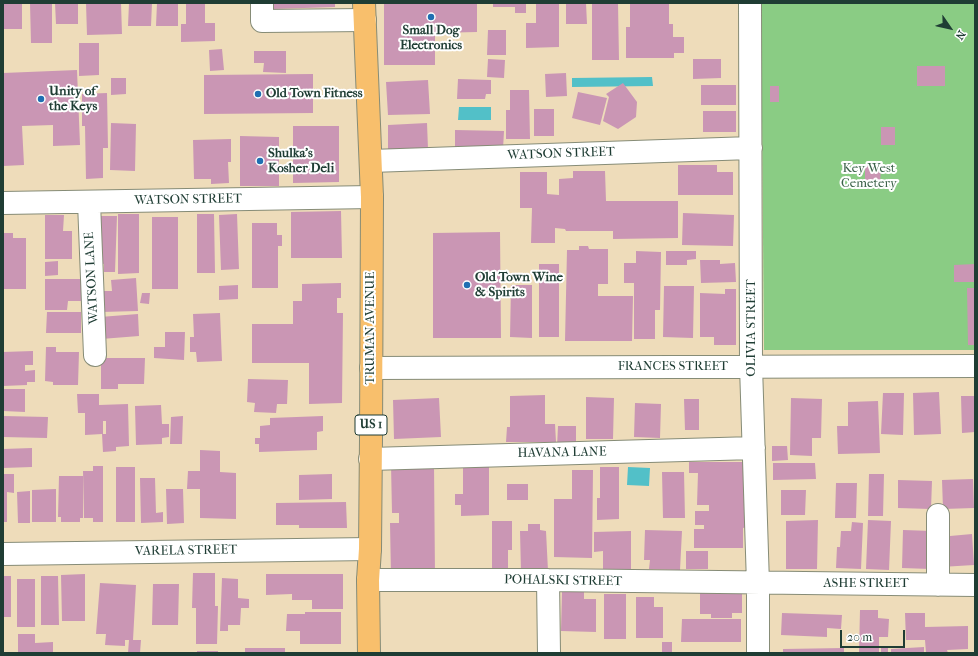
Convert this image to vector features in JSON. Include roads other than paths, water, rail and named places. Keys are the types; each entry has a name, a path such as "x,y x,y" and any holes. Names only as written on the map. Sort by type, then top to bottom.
{"main road":[{"name":"TRUMAN AVENUE","path":"365,11 372,197 370,549 368,580 369,653"}],"street":[{"name":"OLIVIA STREET","path":"750,3 751,366 758,584 758,653"},
{"path":"262,8 262,22 340,20 365,11"},
{"name":"WATSON STREET","path":"370,161 751,148"},
{"name":"WATSON STREET","path":"3,203 372,197"},
{"name":"WATSON LANE","path":"89,202 96,355"},
{"name":"FRANCES STREET","path":"371,368 975,366"},
{"name":"HAVANA LANE","path":"370,459 754,448"},
{"path":"938,515 938,585"},
{"name":"VARELA STREET","path":"3,554 370,549"},
{"name":"POHALSKI STREET","path":"368,580 548,580 758,584"},
{"path":"548,580 550,653"},
{"name":"ASHE STREET","path":"758,584 975,585"}],"water":[{"path":"652,77 653,86 572,87 572,78"},
{"path":"459,107 491,107 491,120 458,120"},
{"path":"628,467 650,468 649,486 627,485"}],"place":[{"name":"Small Dog Electronics","path":"431,17"},
{"name":"Old Town Fitness","path":"258,94"},
{"name":"Unity of the Keys","path":"41,99"},
{"name":"Shulka's Kosher Deli","path":"260,161"},
{"name":"Old Town Wine & Spirits","path":"467,285"}],"park label":[{"name":"Key West Cemetery","path":"869,176"}]}
